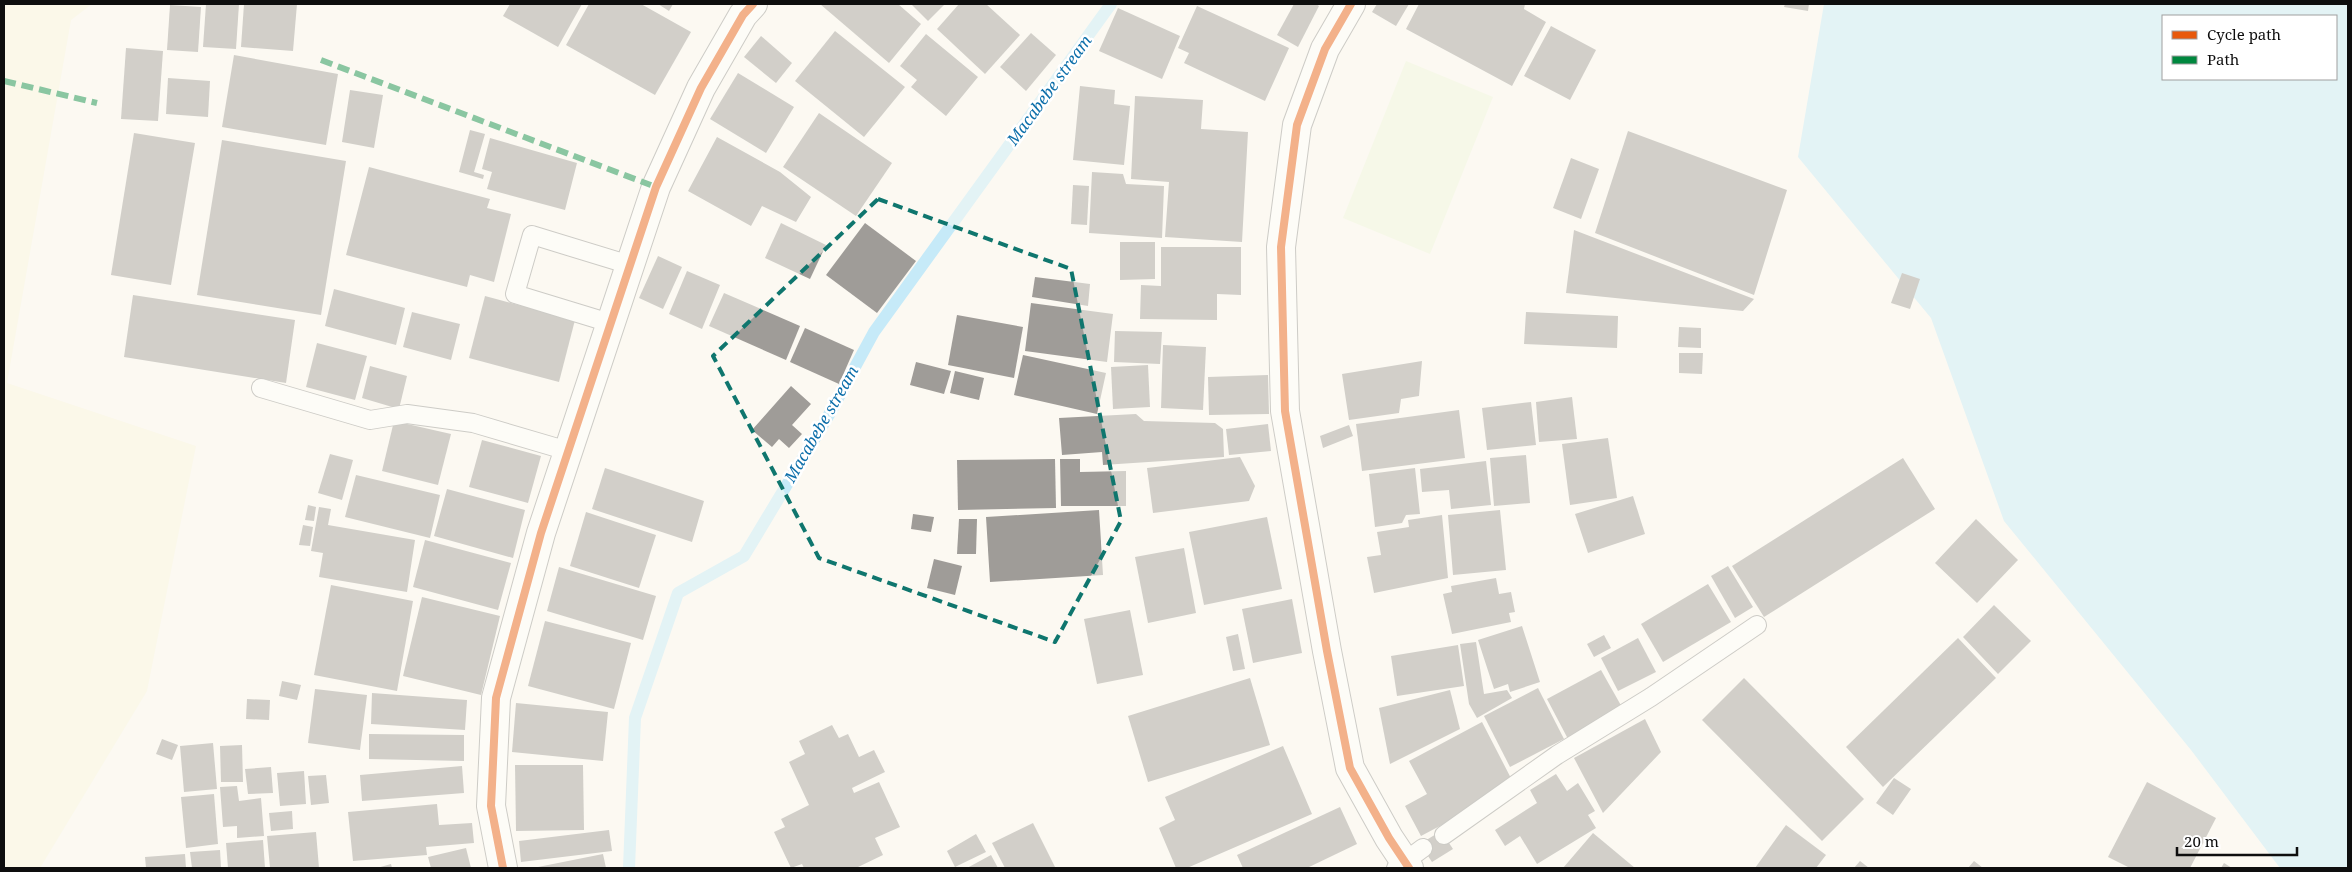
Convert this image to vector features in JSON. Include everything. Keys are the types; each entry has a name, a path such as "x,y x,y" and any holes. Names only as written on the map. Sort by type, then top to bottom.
{"street":[{"path":"504,868 491,806 496,698 541,533 656,186 701,88 743,15 753,4"},
{"path":"1351,4 1325,49 1297,125 1281,247 1285,412 1325,641 1350,768 1408,862"}],"lane":[{"path":"610,323 514,294 532,235 630,265"},
{"path":"262,388 370,420 407,414 473,423 568,451"},
{"path":"1444,835 1557,755 1651,697 1757,626"}],"highlighted area":[{"path":"878,199 1071,269 1121,521 1055,642 819,558 713,356"}],"shaded area":[{"path":"4,4 92,4 71,20 7,383 196,446 147,691 40,868 4,868"}],"green space":[{"path":"1406,61 1493,97 1430,254 1343,218"}],"water":[{"path":"1824,4 2348,4 2348,868 2280,868 2191,750 2004,521 1931,318 1798,157"}],"building":[{"path":"206,4 239,4 236,49 203,47"},
{"path":"244,4 297,4 293,51 241,47"},
{"path":"510,4 582,4 558,47 503,16"},
{"path":"589,4 641,4 691,32 655,95 566,45"},
{"path":"658,4 673,4 669,11"},
{"path":"820,4 898,4 921,24 889,63"},
{"path":"911,4 945,4 928,21"},
{"path":"959,4 986,4 1020,35 985,74 937,29"},
{"path":"1294,4 1316,4 1319,6 1298,47 1277,35"},
{"path":"1377,4 1409,4 1396,26 1372,12"},
{"path":"1419,4 1525,4 1524,9 1546,22 1512,86 1406,29"},
{"path":"1785,4 1809,4 1808,11 1784,7"},
{"path":"170,5 201,7 198,52 167,50"},
{"path":"1197,6 1289,48 1265,101 1184,63 1189,53 1178,48"},
{"path":"1118,8 1180,36 1162,79 1099,51"},
{"path":"1551,26 1596,50 1570,100 1524,76"},
{"path":"835,31 905,87 864,137 795,81"},
{"path":"1031,33 1056,55 1026,91 1000,67"},
{"path":"926,34 978,77 946,116 911,87 917,80 900,66"},
{"path":"761,36 792,63 776,83 744,57"},
{"path":"126,48 163,51 158,121 121,119"},
{"path":"234,55 338,74 326,145 222,127"},
{"path":"738,73 794,107 766,153 710,119"},
{"path":"168,78 210,81 208,117 166,114"},
{"path":"1080,86 1115,90 1114,104 1130,106 1124,165 1073,160"},
{"path":"350,90 383,95 374,148 342,142"},
{"path":"1135,96 1203,100 1201,129 1248,132 1242,242 1165,237 1169,182 1131,179"},
{"path":"819,113 892,163 856,216 783,167"},
{"path":"470,130 485,134 474,172 484,175 483,179 459,172"},
{"path":"1628,131 1787,190 1754,295 1595,233"},
{"path":"134,133 195,143 171,285 111,275"},
{"path":"717,137 780,172 811,197 796,222 762,206 751,226 688,191"},
{"path":"490,138 577,163 565,210 487,189 492,172 482,169"},
{"path":"222,140 346,161 321,315 197,295"},
{"path":"1571,158 1599,169 1581,219 1553,208"},
{"path":"369,167 490,199 487,208 511,214 494,282 470,275 467,287 346,255"},
{"path":"1092,172 1123,174 1126,184 1164,186 1162,238 1089,233"},
{"path":"1073,185 1089,186 1087,225 1071,224"},
{"path":"781,223 826,245 810,279 765,258"},
{"path":"865,223 916,261 877,313 826,275"},
{"path":"1574,230 1754,299 1743,311 1566,293"},
{"path":"1120,242 1155,242 1155,279 1120,280"},
{"path":"1161,247 1241,247 1241,295 1217,294 1217,320 1140,319 1141,285 1161,286"},
{"path":"658,256 682,267 663,309 639,298"},
{"path":"687,271 720,285 702,329 669,314"},
{"path":"1902,273 1920,279 1910,309 1891,303"},
{"path":"1035,277 1090,284 1088,306 1032,297"},
{"path":"334,289 405,308 396,345 325,326"},
{"path":"724,293 800,326 786,360 709,326"},
{"path":"133,295 295,320 286,383 124,357"},
{"path":"485,296 575,320 559,382 469,358"},
{"path":"1031,303 1113,314 1107,362 1025,351"},
{"path":"412,312 460,324 451,360 403,347"},
{"path":"1526,312 1618,316 1617,348 1524,344"},
{"path":"957,315 1023,327 1014,378 948,365"},
{"path":"1679,327 1701,328 1701,348 1678,347"},
{"path":"805,328 854,350 839,384 790,362"},
{"path":"1115,331 1162,332 1160,364 1114,362"},
{"path":"317,343 367,356 355,400 306,387"},
{"path":"1163,345 1206,347 1203,410 1161,408"},
{"path":"1679,353 1703,353 1702,374 1679,373"},
{"path":"1023,355 1106,373 1097,414 1014,395"},
{"path":"1422,361 1419,396 1401,399 1399,413 1349,420 1342,374"},
{"path":"916,362 951,371 944,394 910,385"},
{"path":"1148,365 1150,407 1113,409 1111,367"},
{"path":"370,366 407,376 399,409 362,398"},
{"path":"955,371 984,378 979,400 950,393"},
{"path":"1268,375 1269,414 1209,415 1208,377"},
{"path":"791,386 811,404 792,425 802,434 789,448 779,439 772,447 752,430"},
{"path":"1572,397 1577,439 1539,442 1536,402"},
{"path":"1531,402 1536,445 1487,450 1482,408"},
{"path":"1459,410 1465,458 1362,471 1356,424"},
{"path":"1136,414 1144,421 1215,423 1223,429 1224,457 1103,465 1102,452 1062,455 1059,418"},
{"path":"394,421 451,434 438,485 382,471"},
{"path":"1268,424 1271,451 1229,455 1226,429"},
{"path":"1349,425 1353,436 1323,448 1320,436"},
{"path":"1608,438 1617,498 1570,505 1562,444"},
{"path":"482,440 541,456 528,503 469,487"},
{"path":"330,454 353,460 342,500 318,493"},
{"path":"1526,455 1530,503 1494,506 1490,458"},
{"path":"1240,457 1255,486 1249,501 1153,513 1147,468"},
{"path":"1903,458 1935,509 1764,617 1732,566"},
{"path":"1055,459 1056,508 958,510 957,460"},
{"path":"1060,459 1080,459 1080,472 1126,471 1126,506 1061,506"},
{"path":"1486,461 1491,505 1451,509 1449,490 1422,492 1420,469"},
{"path":"605,468 704,501 692,542 592,509"},
{"path":"1415,468 1420,514 1406,515 1402,523 1375,527 1369,474"},
{"path":"356,475 440,495 430,538 345,517"},
{"path":"447,489 525,510 513,558 434,536"},
{"path":"1633,496 1645,534 1588,553 1575,514"},
{"path":"308,505 316,507 314,521 305,520"},
{"path":"319,507 331,509 328,525 415,540 407,592 319,577 323,553 311,551"},
{"path":"1099,510 1103,575 990,582 986,517"},
{"path":"1500,510 1506,570 1453,575 1448,515"},
{"path":"586,512 656,535 639,588 570,566"},
{"path":"913,514 934,517 931,532 911,529"},
{"path":"1442,515 1448,578 1374,593 1367,557 1381,555 1377,532 1409,527 1408,520"},
{"path":"1267,517 1282,589 1204,605 1189,532"},
{"path":"959,519 977,519 976,554 957,554"},
{"path":"1976,519 2018,560 1977,603 1935,563"},
{"path":"303,525 313,527 310,546 299,545"},
{"path":"425,540 511,563 498,610 413,587"},
{"path":"1184,548 1196,613 1148,623 1135,557"},
{"path":"934,559 962,566 955,595 927,588"},
{"path":"1728,566 1753,607 1735,618 1711,576"},
{"path":"559,567 656,596 643,640 547,611"},
{"path":"1496,578 1499,594 1511,592 1515,612 1509,613 1511,622 1452,634 1443,594 1452,592 1451,586"},
{"path":"1708,584 1731,622 1663,662 1641,624"},
{"path":"331,585 413,601 397,691 314,675"},
{"path":"422,597 500,616 481,695 403,676"},
{"path":"1292,599 1302,653 1253,663 1242,609"},
{"path":"1994,605 2031,641 1998,674 1963,637"},
{"path":"1130,610 1143,675 1097,684 1084,619"},
{"path":"545,621 631,643 614,709 528,686"},
{"path":"1522,626 1540,682 1510,692 1508,684 1494,689 1478,640"},
{"path":"1238,634 1245,669 1233,671 1226,637"},
{"path":"1604,635 1611,648 1594,657 1587,644"},
{"path":"1638,638 1656,672 1618,691 1601,658"},
{"path":"1958,638 1996,678 1883,787 1846,747"},
{"path":"1476,642 1484,694 1507,690 1512,698 1477,718 1469,704 1460,644"},
{"path":"1458,645 1464,686 1397,696 1391,656"},
{"path":"1601,670 1623,709 1568,739 1547,699"},
{"path":"1250,678 1270,745 1148,782 1128,716"},
{"path":"1744,678 1864,799 1822,841 1702,720"},
{"path":"282,681 301,685 297,700 279,696"},
{"path":"1538,688 1564,739 1510,767 1484,716"},
{"path":"315,689 367,695 360,750 308,743"},
{"path":"1450,690 1460,729 1390,764 1379,708"},
{"path":"372,693 467,700 465,730 371,724"},
{"path":"247,699 270,700 269,720 246,719"},
{"path":"516,703 608,712 603,761 512,752"},
{"path":"1645,719 1661,752 1603,813 1574,758"},
{"path":"1482,722 1515,786 1421,836 1405,806 1427,794 1409,761"},
{"path":"832,725 839,738 848,734 859,757 874,750 885,772 852,788 854,793 879,782 900,827 875,838 883,855 856,868 804,868 802,864 791,868 774,832 785,827 781,819 809,805 789,762 805,754 799,741"},
{"path":"369,734 464,735 464,761 369,759"},
{"path":"162,739 178,745 172,760 156,754"},
{"path":"213,743 217,789 184,792 180,746"},
{"path":"242,745 243,782 221,782 220,746"},
{"path":"1283,746 1312,814 1187,868 1176,868 1159,828 1175,820 1165,797"},
{"path":"515,765 583,765 584,830 516,831"},
{"path":"462,766 464,793 362,801 360,775"},
{"path":"271,767 273,793 248,794 245,769"},
{"path":"304,771 306,804 280,806 277,773"},
{"path":"1556,774 1567,791 1578,783 1595,811 1588,815 1596,828 1537,864 1520,836 1505,846 1495,830 1537,803 1530,790"},
{"path":"326,775 329,803 311,805 308,776"},
{"path":"1894,778 1911,789 1893,815 1876,803"},
{"path":"2147,782 2216,818 2190,868 2130,868 2108,857"},
{"path":"237,786 239,801 261,798 264,836 237,838 237,826 223,827 220,787"},
{"path":"214,794 218,844 186,848 181,797"},
{"path":"437,804 439,825 472,823 474,843 426,847 427,855 353,861 348,812"},
{"path":"1340,807 1357,844 1307,868 1243,868 1237,855"},
{"path":"292,811 293,829 271,831 269,813"},
{"path":"1033,823 1055,867 1005,868 992,843"},
{"path":"1786,825 1826,855 1816,868 1755,868"},
{"path":"609,830 612,851 521,862 519,841"},
{"path":"1441,831 1453,849 1432,862 1420,844"},
{"path":"316,832 319,868 270,868 267,836"},
{"path":"1593,833 1635,868 1563,868"},
{"path":"976,834 986,852 955,867 947,851"},
{"path":"263,840 265,868 228,868 226,843"},
{"path":"466,848 471,868 431,868 428,857"},
{"path":"220,850 221,868 192,868 190,852"},
{"path":"185,854 186,868 146,868 145,857"},
{"path":"603,854 606,868 538,868 538,867"},
{"path":"991,855 998,868 967,868"},
{"path":"1860,861 1869,868 1854,868"},
{"path":"1974,861 1983,868 1968,868"},
{"path":"2224,863 2232,868 2221,868"},
{"path":"391,864 392,868 377,868"}],"waterway":[{"name":"Macabebe stream","path":"629,868 635,718 678,593 744,556 830,413 874,332 1111,4"}],"marked path":[{"path":"321,60 656,187"},
{"path":"4,81 97,103"}],"cycle path":[{"path":"503,868 491,806 496,698 541,533 656,187 701,88 743,15 753,4"},
{"path":"1351,4 1325,49 1297,125 1281,247 1285,411 1327,651 1350,768 1389,838 1409,868"}]}
